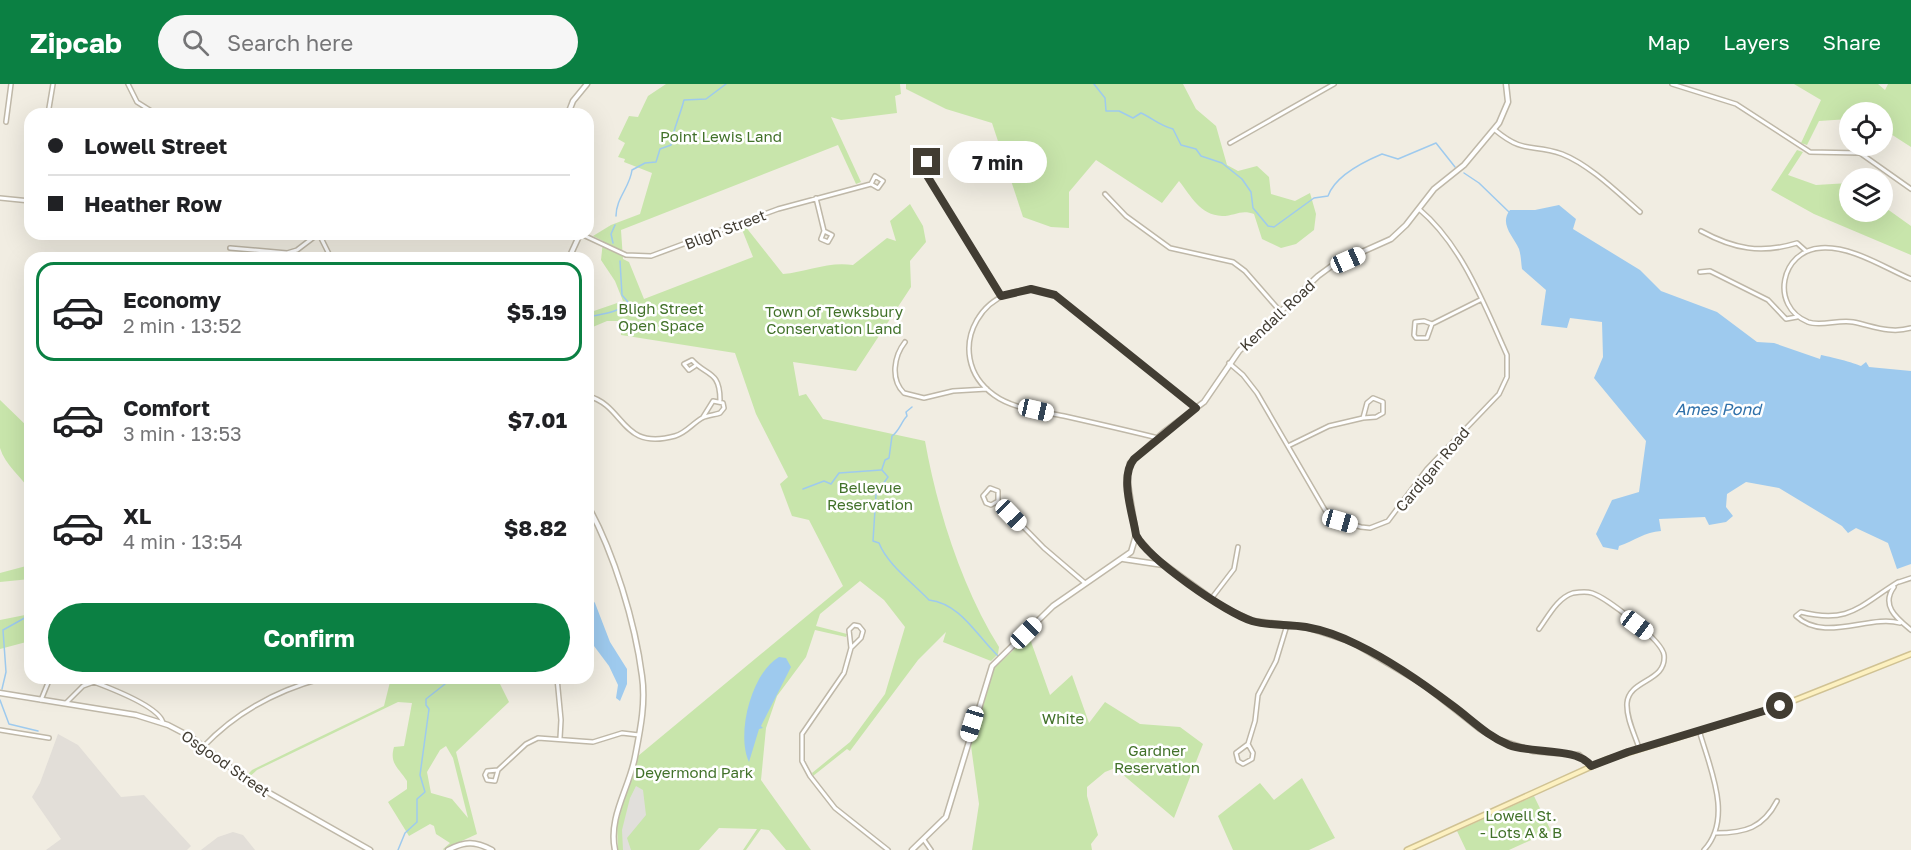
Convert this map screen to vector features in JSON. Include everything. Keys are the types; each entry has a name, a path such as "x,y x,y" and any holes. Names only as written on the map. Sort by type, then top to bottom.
{"main road":[{"path":"1407,850 1591,766 1639,748 1790,702 1911,654"}],"street":[{"path":"6,122 11,84"},
{"path":"49,108 53,84"},
{"path":"128,84 137,102 146,108"},
{"path":"570,108 587,84"},
{"path":"1230,143 1334,84"},
{"name":"Kendall Road","path":"1136,535 1128,484 1130,463 1204,402 1229,363 1280,311 1328,268 1382,244 1398,234 1434,189 1464,165 1495,130 1508,102 1506,84"},
{"path":"1672,84 1736,104 1814,153 1847,151 1860,153 1911,189"},
{"path":"1495,130 1518,146 1554,152 1575,161 1640,212"},
{"path":"934,156 927,162 926,174 1001,296"},
{"path":"875,177 883,181 878,188 871,184 875,177"},
{"name":"Bligh Street","path":"594,240 626,255 644,257 778,209 871,184"},
{"path":"1105,195 1126,216 1170,248 1233,262 1245,271 1280,311"},
{"path":"0,198 24,200"},
{"path":"816,198 824,231"},
{"name":"Cardigan Road","path":"1229,363 1249,381 1332,517 1371,528 1388,521 1427,469 1499,394 1509,360 1448,239 1419,209"},
{"path":"1701,231 1738,248 1771,250 1797,243 1806,251"},
{"path":"290,252 311,240"},
{"path":"230,248 276,252"},
{"path":"1797,317 1786,300 1784,281 1791,263 1806,251 1822,248 1843,249 1911,279"},
{"path":"1700,272 1710,271 1768,300 1786,319 1797,317 1811,323 1841,320 1896,331 1911,328"},
{"path":"1158,438 1011,403 987,388 974,369 970,345 978,317 1001,296 1031,289 1055,295 1196,408"},
{"path":"1432,324 1424,321 1415,322 1414,335 1416,338 1427,338 1432,324 1480,300"},
{"path":"905,342 898,351 895,374 896,381 904,393 924,398 953,391 987,388"},
{"path":"594,397 610,408 627,430 644,437 673,436 703,417 722,412 724,405 720,400 716,379 707,370 695,366"},
{"path":"1288,446 1329,426 1376,417 1383,413 1383,402 1373,398 1367,403 1364,418"},
{"path":"703,417 712,403 720,400"},
{"path":"998,501 992,505 987,503 984,498 986,491 990,488 998,491 998,501 1044,548 1085,583"},
{"path":"594,520 607,551 631,625 642,675 643,706 639,735 633,766 614,822 615,850"},
{"path":"912,850 940,825 948,811 992,666 1053,606 1131,552 1136,535"},
{"path":"1136,535 1146,550 1164,565 1211,599 1252,621 1310,628 1365,649 1423,684 1480,729 1504,742 1533,751 1579,756 1591,766"},
{"path":"1211,599 1234,569 1238,547"},
{"path":"1122,559 1164,565"},
{"path":"1911,578 1898,582 1862,608 1847,615 1824,617 1800,612 1796,616 1805,622 1836,628 1885,622 1902,624 1911,628"},
{"path":"1898,582 1889,598 1892,613 1902,624"},
{"path":"1539,629 1564,598 1574,593 1587,592 1603,600 1660,643 1664,656 1660,671 1633,690 1628,701 1628,711 1639,748"},
{"path":"851,648 849,630 855,625 859,626 863,631 862,636 851,648 838,684 801,734 802,761 810,776 836,808 888,850"},
{"path":"1248,744 1236,753 1238,761 1243,764 1252,759 1248,744 1255,721 1258,695 1276,661 1287,625"},
{"path":"41,700 48,684"},
{"path":"66,703 83,686 88,684"},
{"path":"98,684 158,713 163,723"},
{"path":"203,747 225,726 265,699 306,684"},
{"path":"557,684 561,716 560,738"},
{"name":"Osgood Street","path":"0,693 136,715 163,723 203,747 248,781 370,850"},
{"path":"0,730 50,738"},
{"path":"1699,730 1718,805 1716,833 1704,850"},
{"path":"498,770 487,771 486,780 495,781 498,770 532,740 544,737 593,742 622,733 639,735"},
{"path":"1716,833 1753,829 1767,817 1777,801"},
{"path":"924,840 931,850"},
{"path":"448,850 470,842 492,850"}],"shaded area":[{"path":"58,734 78,745 121,797 144,795 191,846 187,850 46,850 61,839 32,797 40,783"},
{"path":"636,786 643,790 646,815 627,838 631,850 623,850 622,830 630,798"},
{"path":"233,832 243,835 255,850 201,850 218,837"}],"green space":[{"path":"666,84 900,84 901,94 895,96 897,113 841,120 831,117 861,182 856,184 838,145 621,230 623,259 629,262 644,299 753,257 741,227 745,226 783,274 826,266 853,265 887,238 896,241 890,221 910,204 923,226 926,242 910,261 911,287 856,371 793,362 799,396 806,394 823,419 925,441 936,494 962,574 999,647 998,654 991,661 943,642 946,632 918,660 850,751 847,749 813,776 812,773 850,742 885,694 905,627 884,600 860,581 820,614 816,626 847,634 846,637 815,630 806,657 777,696 766,728 761,780 811,850 786,850 769,830 761,829 746,850 743,850 757,829 719,828 699,850 618,850 617,824 638,756 843,586 809,520 792,516 780,484 788,477 756,414 735,353 621,335 621,321 607,321 594,326 594,311 623,301 615,281 601,260 603,241 594,235 611,225 640,214 652,173 624,162 625,159 618,157 625,143 618,139 629,116 638,117 648,96"},
{"path":"906,84 1183,84 1196,109 1216,126 1227,165 1238,171 1257,166 1269,177 1271,194 1295,201 1310,193 1316,214 1314,230 1296,244 1281,248 1262,239 1254,214 1242,212 1222,216 1214,215 1197,204 1179,181 1162,203 1096,160 1069,192 1069,228 1051,227 1023,217 992,123 946,109 906,89"},
{"path":"1794,84 1878,84 1885,90 1888,84 1911,84 1911,147 1893,135 1893,102 1839,102 1839,120 1819,121 1807,145 1801,143 1821,100"},
{"path":"1797,150 1803,152 1788,175 1816,185 1839,184 1839,222 1893,222 1893,213 1911,226 1911,255 1814,214 1771,190"},
{"path":"0,400 24,423 24,482 6,460 0,448"},
{"path":"24,567 24,580 0,582 0,573"},
{"path":"24,615 24,643 0,649 0,620"},
{"path":"1029,636 1050,695 1072,675 1089,723 1105,702 1140,724 1180,727 1203,744 1174,818 1115,768 1105,772 1087,787 1087,796 1098,835 1091,844 1092,850 972,850 979,804 971,746 985,688 994,668"},
{"path":"390,684 500,684 509,702 456,752 477,834 442,850 450,843 436,834 434,826 430,824 409,836 388,802 407,789 407,781 394,762 393,753 394,747 404,746 412,703 398,702 257,770 248,778 246,776 252,770 384,706","holes":["446,746 453,758 468,818 452,799 431,793 427,772 440,750"]},
{"path":"1302,778 1335,838 1309,850 1233,850 1218,816 1260,783 1274,800"},
{"name":"Lowell St. - Lots A & B","path":"1534,796 1551,831 1509,850 1466,850 1457,831"}],"water":[{"name":"Ames Pond","path":"1559,205 1576,219 1573,229 1640,270 1661,291 1717,312 1757,342 1774,343 1820,359 1821,355 1861,366 1866,362 1869,367 1911,371 1911,564 1897,569 1888,543 1856,528 1848,533 1842,526 1779,488 1746,482 1727,494 1726,507 1733,516 1726,522 1709,525 1705,517 1659,519 1661,531 1619,546 1618,550 1603,547 1596,534 1612,500 1639,492 1646,441 1594,378 1603,357 1602,322 1570,318 1567,328 1541,325 1546,290 1522,269 1519,249 1508,230 1506,220 1510,210 1535,210"},
{"path":"594,602 610,642 627,669 627,684 620,701 616,698 618,685 609,666 594,646"},
{"path":"779,657 786,658 791,667 761,726 763,728 759,729 749,762 744,736 749,705 761,676"}],"waterway":[{"path":"616,216 618,204 632,170 645,163 656,162 660,149 671,145 684,100 706,99 726,84"},
{"path":"1094,84 1105,98 1106,111 1119,111 1133,118 1141,113 1173,129 1181,145 1196,149 1201,156 1222,163 1242,179 1251,192 1253,208 1268,226 1274,227 1314,198 1328,196 1343,176 1382,154 1398,159 1436,143 1455,167"},
{"path":"1464,173 1479,183 1509,212"},
{"path":"613,243 611,234 615,225"},
{"path":"594,316 615,311 628,302 622,295 620,261"},
{"path":"882,469 885,460 889,458 892,436 907,416 906,412 912,407"},
{"path":"803,489 824,481 831,484 839,473 881,470"},
{"path":"882,470 888,477 876,494 873,541 879,543 894,566 929,600 950,607 959,614 998,656"},
{"path":"2,689 6,672 3,630 24,618"},
{"path":"398,850 405,833 417,822 417,799 425,792 420,775 429,709 426,699 445,684"},
{"path":"0,700 9,724 38,731"}],"route":[{"path":"927,162 926,174 1001,296 1018,290 1031,289 1055,295 1196,408 1164,432 1130,463 1127,478 1136,535 1140,542 1157,559 1218,605 1252,621 1306,627 1352,642 1423,684 1480,729 1499,740 1533,751 1579,756 1585,758 1591,766 1617,755 1780,706"}],"park label":[{"name":"Point Lewis Land","path":"721,136"},
{"name":"Bligh Street Open Space","path":"661,316"},
{"name":"Town of Tewksbury Conservation Land","path":"834,320"},
{"name":"Bellevue Reservation","path":"870,496"},
{"name":"White","path":"1063,718"},
{"name":"Gardner Reservation","path":"1157,758"},
{"name":"Deyermond Park","path":"694,772"}]}
